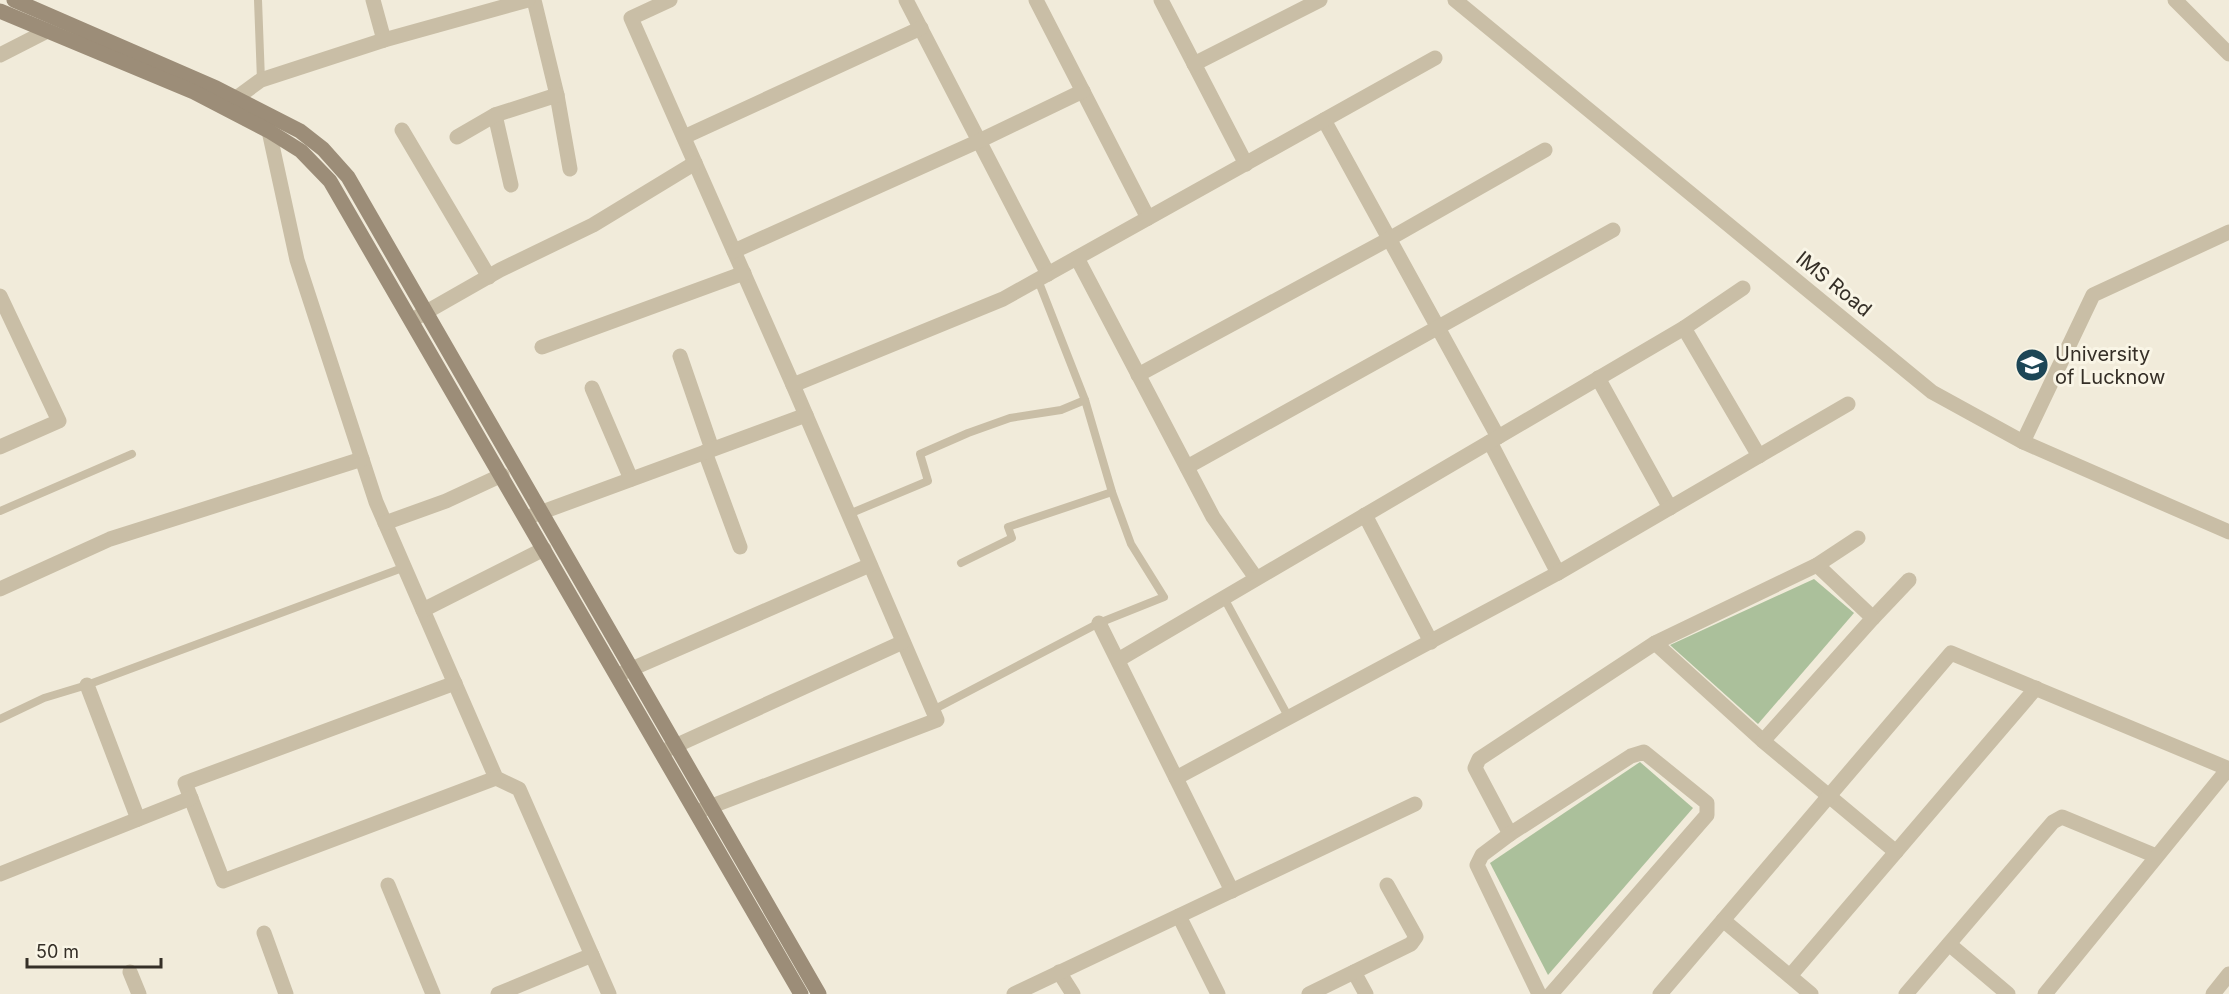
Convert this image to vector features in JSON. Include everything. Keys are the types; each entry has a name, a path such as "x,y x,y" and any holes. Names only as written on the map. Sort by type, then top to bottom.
{"street":[{"path":"14,0 119,53 229,103 300,130 323,150 348,177 425,312 533,515 703,809 819,994"},
{"path":"373,0 384,39"},
{"path":"229,103 261,80 384,39 528,0"},
{"path":"534,0 557,95 570,169"},
{"path":"670,0 645,5 632,18 937,720 703,809"},
{"path":"906,0 979,141 1043,277"},
{"path":"1036,0 1148,218"},
{"path":"1161,0 1246,164"},
{"path":"1194,64 1320,0"},
{"name":"IMS Road","path":"1455,0 1932,392 2023,442 2229,532"},
{"path":"2175,0 2229,54"},
{"path":"0,11 47,31 119,53"},
{"path":"684,137 921,28"},
{"path":"0,55 47,31"},
{"path":"793,385 1003,299 1435,58"},
{"path":"734,251 979,141 1083,91"},
{"path":"458,137 495,115 557,95"},
{"path":"229,103 301,150 330,181 502,475 533,515 544,549 624,672"},
{"path":"495,115 511,185"},
{"path":"1324,120 1438,327 1558,573"},
{"path":"402,130 489,277"},
{"path":"269,131 297,260 385,523 496,778 519,789 609,994"},
{"path":"1138,375 1389,239 1545,150"},
{"path":"412,320 489,277 593,225 695,163"},
{"path":"1187,467 1613,230"},
{"path":"2023,442 2093,295 2229,232"},
{"path":"1077,258 1213,517 1256,578"},
{"path":"542,347 744,273"},
{"path":"1118,660 1684,328 1743,288"},
{"path":"0,296 59,421 0,447"},
{"path":"1684,328 1759,456"},
{"path":"680,356 740,547"},
{"path":"1598,378 1670,508"},
{"path":"592,388 631,478"},
{"path":"1176,778 1558,573 1848,404"},
{"path":"533,515 806,415"},
{"path":"0,588 110,539 362,459"},
{"path":"385,523 446,501 502,475"},
{"path":"1365,515 1431,642"},
{"path":"1510,834 1475,768 1479,759 1655,643 1817,565 1858,538"},
{"path":"423,610 544,549"},
{"path":"624,672 870,565"},
{"path":"1817,565 1873,618"},
{"path":"1762,741 1909,580"},
{"path":"1100,623 1232,891"},
{"path":"668,749 903,642"},
{"path":"1655,643 1762,741 1896,852"},
{"path":"1660,994 1952,652 2228,769 2045,994"},
{"path":"455,683 184,783 223,880 496,778"},
{"path":"87,685 138,819"},
{"path":"1790,976 2036,688"},
{"path":"1539,994 1477,865 1482,855 1510,834 1631,756 1644,752 1707,803 1707,815 1551,994"},
{"path":"0,874 191,798"},
{"path":"1014,994 1415,804"},
{"path":"703,809 801,994"},
{"path":"1906,994 2053,822 2062,817 2156,856"},
{"path":"388,885 433,994"},
{"path":"1309,994 1411,944 1416,937 1387,885"},
{"path":"1179,916 1218,994"},
{"path":"1724,920 1811,994"},
{"path":"264,933 286,994"},
{"path":"1949,944 2008,994"},
{"path":"498,994 592,955"},
{"path":"130,972 139,994"},
{"path":"1059,972 1073,994"},
{"path":"1354,972 1365,994"},
{"path":"2212,994 2229,974"}],"lane":[{"path":"258,0 261,80"},
{"path":"933,710 1100,623 1164,597 1131,543 1112,492 1085,400 1043,277"},
{"path":"849,514 928,481 920,454 1010,418 1061,410 1085,400"},
{"path":"0,511 132,454"},
{"path":"961,563 1012,538 1008,527 1112,492"},
{"path":"0,719 44,698 87,685 405,567"},
{"path":"1224,598 1289,718"}],"green space":[{"path":"1814,579 1854,613 1758,724 1670,645"},
{"path":"1640,762 1693,808 1548,975 1490,863"}],"place":[{"name":"University of Lucknow","path":"2032,365"}]}
